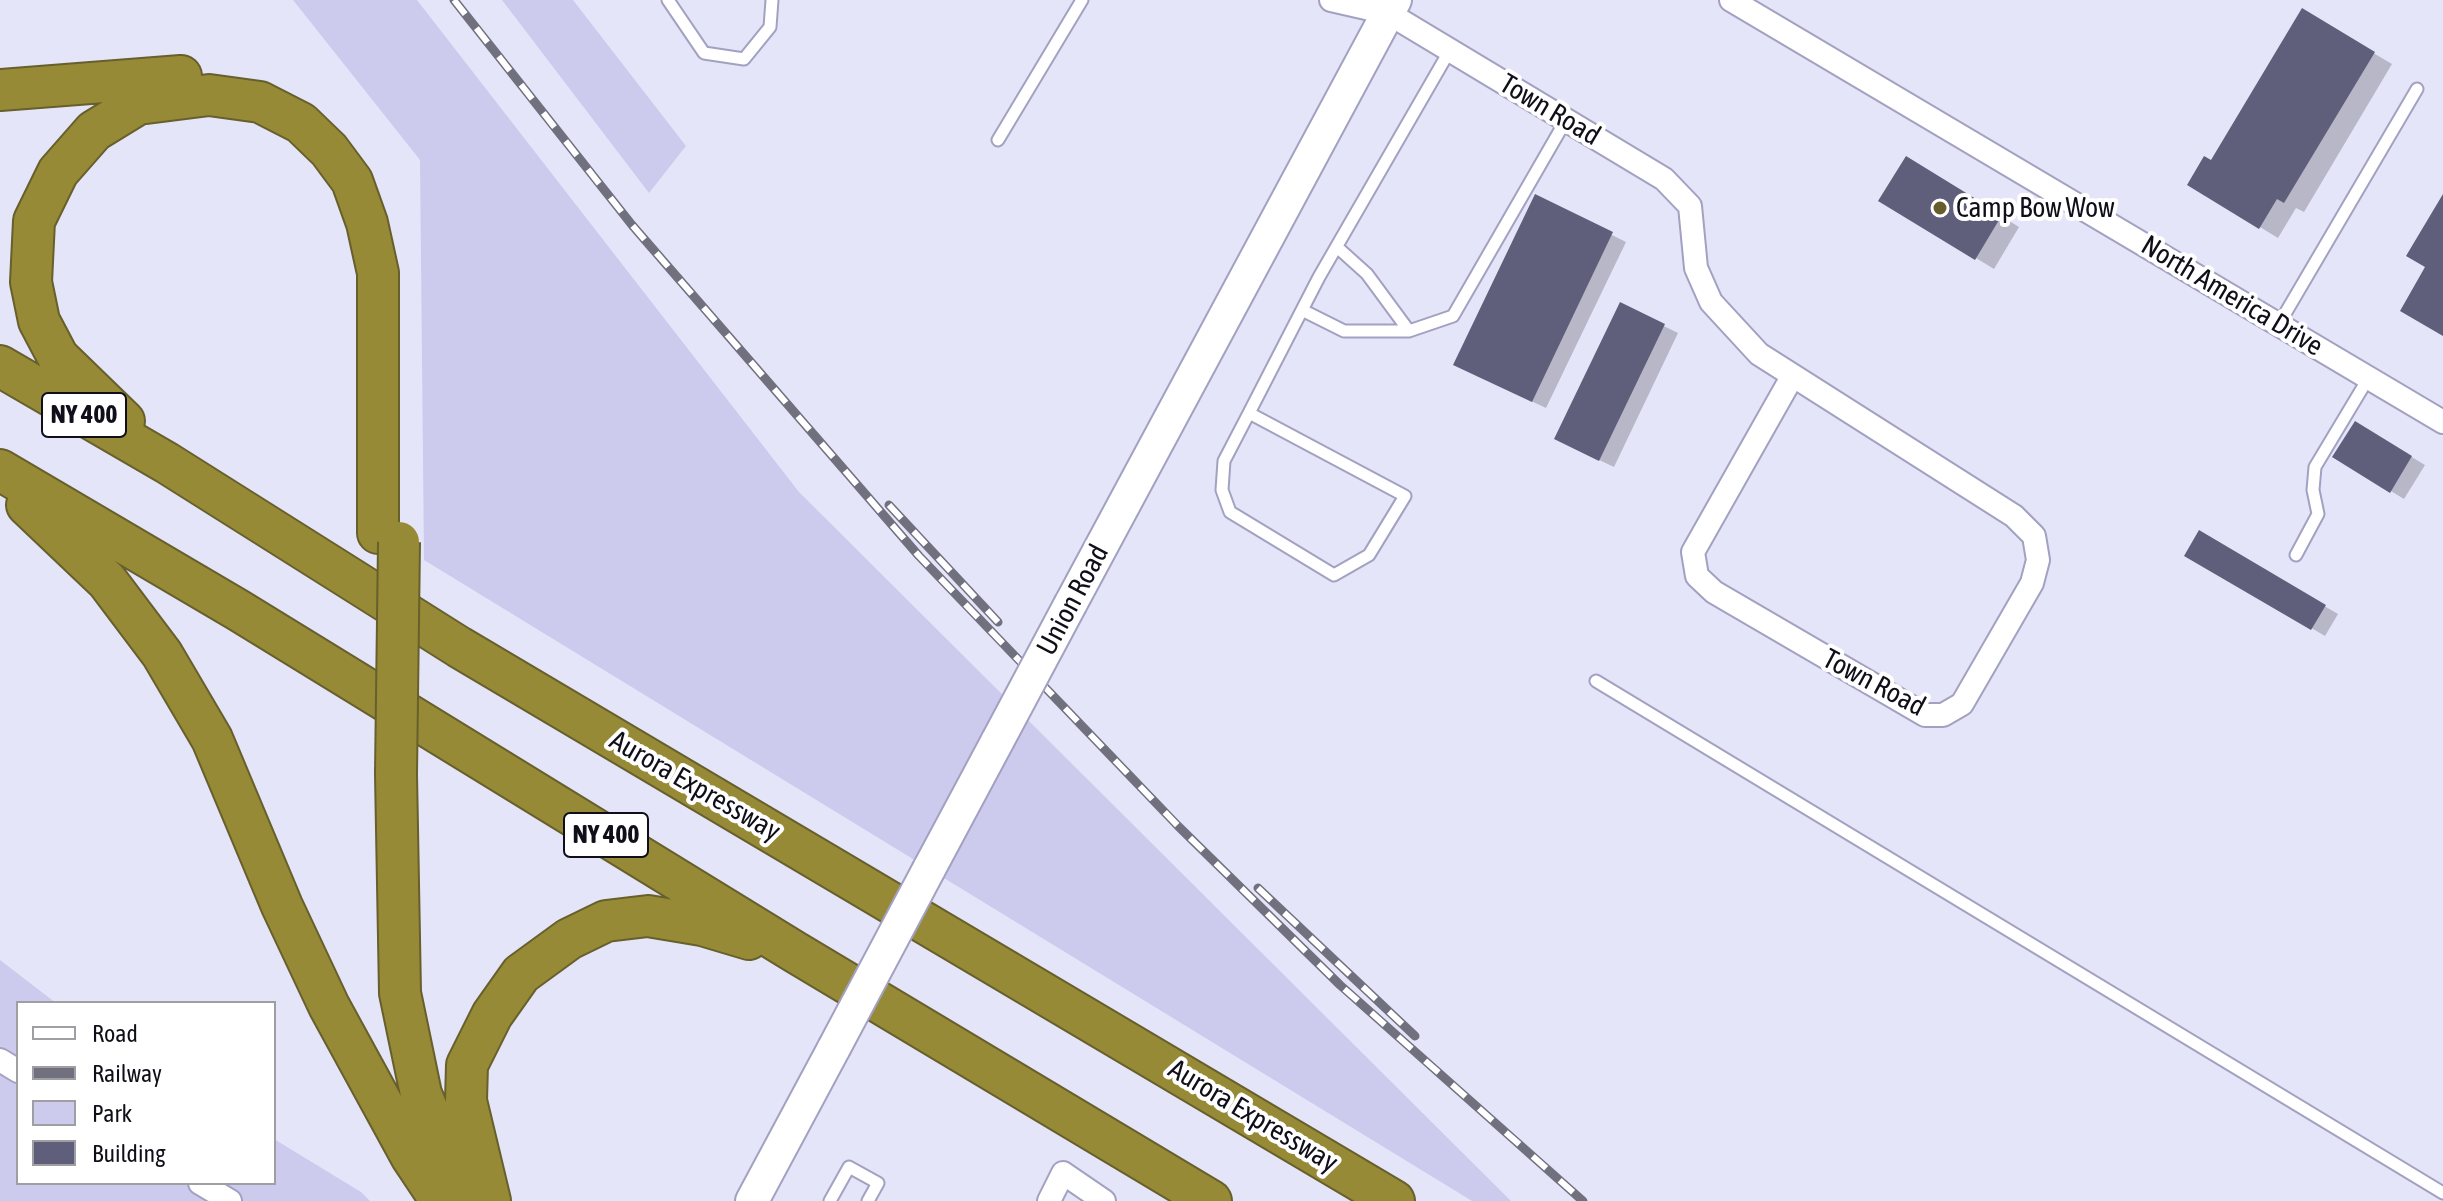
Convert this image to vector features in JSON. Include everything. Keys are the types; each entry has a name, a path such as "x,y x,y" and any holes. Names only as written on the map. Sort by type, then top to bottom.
{"highway":[{"path":"0,90 166,76 231,75 269,87 306,105 338,133 372,189 384,221 391,268 389,538 376,962 386,1059 411,1156"},
{"path":"167,463 58,357 39,321 31,282 34,221 58,172 94,131 138,104 209,95 260,102 301,123 329,150 352,181 367,223 378,273 389,538"},
{"name":"Aurora Expressway","path":"0,366 167,463 459,647 1394,1201"},
{"name":"NY 400","path":"0,470 238,610 795,952 1211,1201"},
{"path":"0,482 107,581 162,654 212,739 282,906 329,1006 411,1156 441,1201"},
{"path":"384,767 400,993 421,1094 449,1161 483,1201"},
{"path":"490,1201 466,1101 467,1065 492,1015 521,974 569,939 606,921 648,916 702,925 795,952"}],"main road":[{"name":"Union Road","path":"752,1201 1391,6"}],"street":[{"name":"Town Road","path":"1331,0 1391,6 1450,50 1664,179 1690,206 1696,268 1711,302 1759,354 2014,516 2034,536 2038,560 2032,583 1962,704 1943,715 1925,715 1714,592 1697,576 1693,552 1792,377"},
{"name":"North America Drive","path":"1731,0 2443,422"},
{"path":"1049,1201 1063,1173 1104,1201"},
{"path":"203,1185 230,1201"}],"lane":[{"path":"668,0 704,53 744,59 770,27 772,0"},
{"path":"998,140 1082,0"},
{"path":"1249,413 1405,496 1369,555 1334,575 1230,512 1222,490 1224,461 1302,310 1450,50"},
{"path":"2279,324 2417,89"},
{"path":"1302,310 1344,331 1409,331 1453,316 1566,120"},
{"path":"1337,247 1367,274 1409,331"},
{"path":"2296,555 2318,514 2313,490 2315,467 2369,377"},
{"path":"1596,681 2443,1193"},
{"path":"830,1201 849,1167 878,1183 868,1201"}],"green space":[{"path":"293,0 417,0 799,492 1511,1201 1472,1201 424,560 420,160"},
{"path":"502,0 573,0 686,146 649,193"},
{"path":"0,960 53,1001 16,1001 16,1185 276,1185 276,1140 361,1192 370,1201 0,1201"}],"building":[{"path":"2302,8 2375,52 2284,203 2277,199 2259,229 2187,185 2204,156 2211,160"},
{"name":"Camp Bow Wow","path":"1906,156 2002,215 1975,260 1878,201"},
{"path":"1535,194 1613,232 1532,402 1453,365"},
{"path":"2443,194 2443,336 2400,311 2425,267 2406,256"},
{"path":"1620,302 1665,324 1599,461 1554,439"},
{"path":"2355,421 2412,456 2390,493 2332,457"},
{"path":"2199,530 2326,605 2311,630 2184,556"}],"railway":[{"path":"454,0 632,225 919,556 1178,826 1340,985 1583,1201"},
{"path":"889,505 998,622"},
{"path":"1258,888 1415,1036"}],"place":[{"name":"Camp Bow Wow","path":"1940,208"}]}
